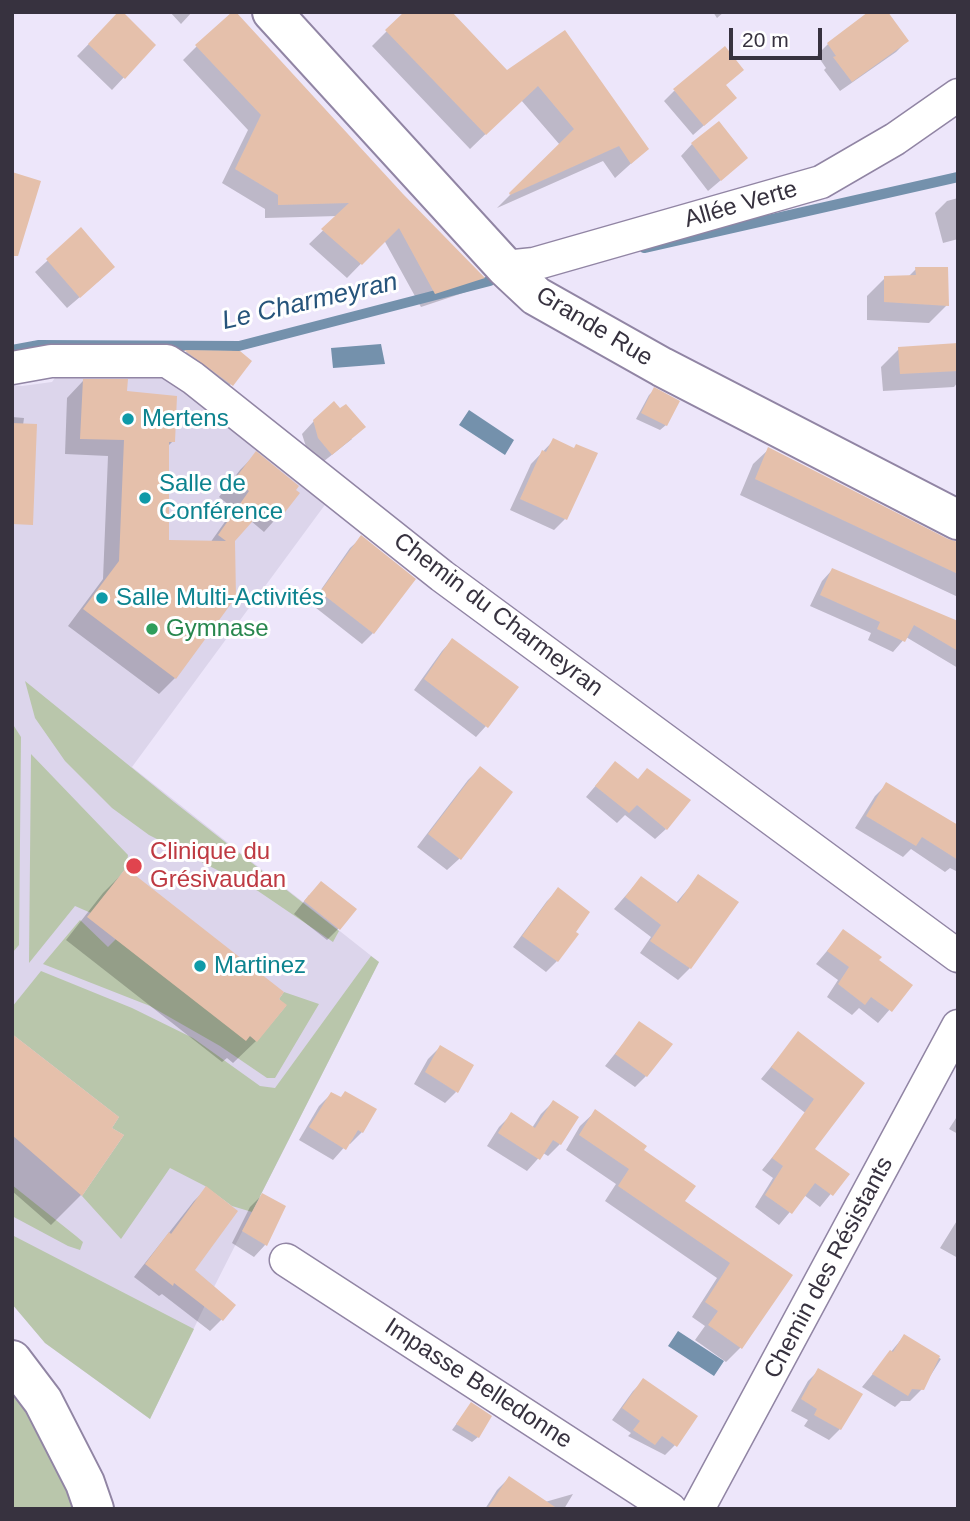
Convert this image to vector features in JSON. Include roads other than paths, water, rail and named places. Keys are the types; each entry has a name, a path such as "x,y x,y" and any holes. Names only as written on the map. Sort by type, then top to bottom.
{"street":[{"name":"Grande Rue","path":"272,12 505,267 536,296 662,367 958,520"},
{"name":"Allée Verte","path":"505,267 534,264 821,182 895,139 958,95"},
{"name":"Chemin du Charmeyran","path":"12,368 51,361 166,361 193,378 442,576 958,956"},
{"name":"Chemin des Résistants","path":"698,1509 958,1026"},
{"name":"Impasse Belledonne","path":"286,1260 670,1509"},
{"path":"12,1360 43,1401 85,1483 94,1509"}],"water":[{"path":"381,344 385,364 333,368 331,348"},
{"path":"469,410 514,440 505,455 459,425"},
{"path":"678,1331 724,1361 714,1376 668,1346"}],"waterway":[{"name":"Le Charmeyran","path":"644,248 958,177"},
{"name":"Le Charmeyran","path":"12,350 39,345 239,346 490,281"}],"place":[{"name":"Mertens","path":"128,419"},
{"name":"Salle de Conférence","path":"145,498"},
{"name":"Salle Multi-Activités","path":"102,598"},
{"name":"Gymnase","path":"152,629"},
{"name":"Clinique du Grésivaudan","path":"134,866"},
{"name":"Martinez","path":"200,966"}]}
